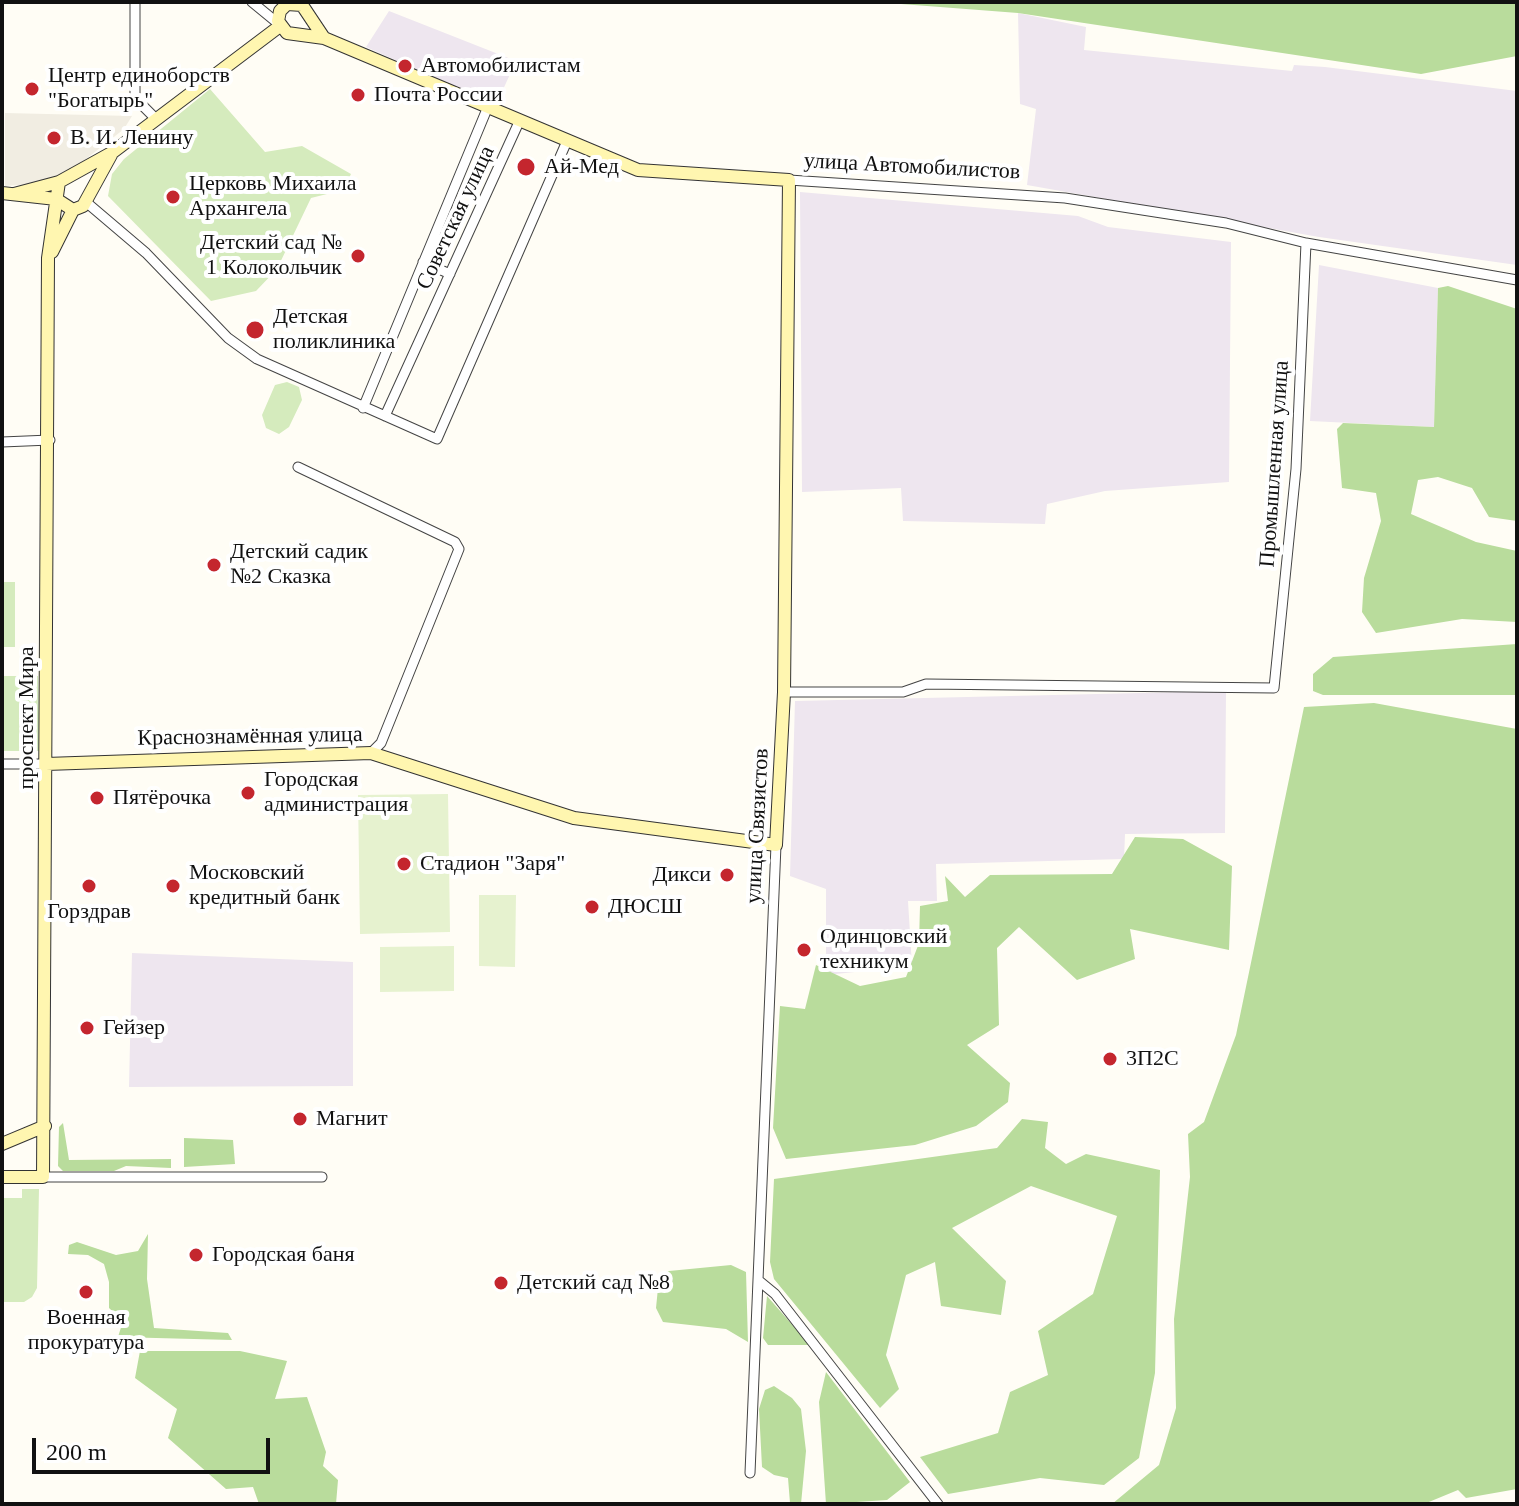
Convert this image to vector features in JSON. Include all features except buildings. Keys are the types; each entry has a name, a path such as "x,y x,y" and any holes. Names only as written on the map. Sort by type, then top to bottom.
{"street":[{"path":"135,2 135,98 156,119"},
{"path":"252,2 287,33 298,34 309,23 303,5"},
{"path":"280,26 280,11 287,4 303,5"},
{"path":"303,5 324,38"},
{"path":"8,194 59,182 113,152 280,26"},
{"name":"улица Автомобилистов","path":"298,34 324,38 487,109 644,172 1065,198 1226,223 1306,243 1517,280"},
{"path":"363,408 487,109"},
{"name":"Советская улица","path":"385,416 519,122"},
{"path":"73,176 82,179 87,197 228,338 257,359 437,439 567,141"},
{"path":"8,194 56,199 73,210 87,197 113,152"},
{"name":"улица Связистов","path":"750,1473 784,692 789,180"},
{"path":"56,199 59,182"},
{"name":"проспект Мира","path":"43,1177 46,764 44,441 48,258 56,199"},
{"name":"проспект Мира","path":"48,258 73,210"},
{"name":"Промышленная улица","path":"784,692 903,692 926,684 1274,688 1296,469 1306,243"},
{"path":"423,262 450,274"},
{"path":"2,442 44,441"},
{"path":"298,467 455,542 459,549 381,743 371,753"},
{"name":"Краснознамённая улица","path":"2,764 371,753 574,818 776,845"},
{"path":"2,1144 45,1126"},
{"path":"2,1177 322,1177"},
{"path":"758,1280 775,1294 938,1504"}],"shaded area":[{"path":"389,11 516,61 496,105 366,47"},
{"path":"1018,13 1086,27 1084,50 1292,71 1294,65 1325,67 1517,91 1517,265 1319,237 1027,185 1036,109 1020,104"},
{"path":"5,113 132,116 124,129 67,174 33,184 5,186"},
{"path":"800,192 1078,216 1108,227 1231,242 1229,482 1105,491 1047,504 1045,524 903,521 901,488 802,492"},
{"path":"1319,265 1438,288 1434,427 1310,421"},
{"path":"1226,691 1225,833 1125,834 1124,859 936,864 937,901 908,901 912,966 826,975 826,889 790,876 795,701"},
{"path":"132,953 353,962 353,1086 129,1087"}],"green space":[{"path":"875,2 1517,2 1517,56 1421,74 1018,13"},
{"path":"210,89 265,152 302,146 351,174 343,190 311,198 277,269 256,291 211,301 108,196 112,174 124,159"},
{"path":"1448,286 1517,309 1517,521 1489,517 1472,488 1438,477 1418,480 1411,514 1476,542 1517,551 1517,622 1462,619 1376,633 1362,612 1364,578 1381,521 1376,493 1342,488 1337,429 1343,423 1434,427 1438,288"},
{"path":"287,382 299,387 302,400 289,427 279,434 266,428 262,415 275,385"},
{"path":"2,582 15,582 15,647 2,647"},
{"path":"1517,644 1517,695 1323,695 1313,691 1313,674 1333,657"},
{"path":"2,676 38,676 40,751 2,751"},
{"path":"1374,703 1517,729 1517,1489 1466,1498 1458,1490 1424,1504 1112,1504 1159,1465 1176,1408 1174,1319 1190,1177 1188,1134 1204,1122 1236,1035 1304,707"},
{"name":"Стадион \"Заря\"","path":"448,794 450,932 360,934 358,795"},
{"path":"1135,837 1183,839 1232,866 1229,950 1130,929 1135,959 1077,980 1019,927 997,948 999,1025 967,1045 1010,1083 1008,1102 976,1126 915,1145 786,1159 773,1128 780,1006 805,1009 816,965 860,986 906,977 919,943 920,906 948,901 945,876 965,897 990,875 1112,874"},
{"path":"479,895 516,895 515,967 479,966"},
{"path":"454,946 454,991 380,992 380,947"},
{"path":"1022,1119 1048,1122 1045,1148 1066,1164 1086,1154 1160,1170 1155,1373 1139,1458 1104,1485 1040,1478 948,1494 920,1457 998,1433 1010,1392 1048,1375 1038,1331 1093,1294 1117,1216 1031,1186 952,1228 1006,1281 1001,1315 941,1306 935,1262 906,1275 886,1355 899,1389 880,1408 774,1279 770,1262 774,1179 997,1148"},
{"path":"63,1123 69,1160 171,1159 171,1168 126,1166 114,1171 63,1171 58,1166 59,1127"},
{"path":"184,1138 233,1140 235,1164 184,1167"},
{"path":"22,1189 39,1189 37,1288 32,1297 24,1302 2,1302 2,1198 22,1198"},
{"path":"148,1234 147,1279 154,1328 228,1333 232,1340 118,1337 123,1321 109,1308 109,1282 104,1264 88,1255 68,1254 69,1245 77,1242 116,1255 138,1251"},
{"path":"731,1265 746,1272 748,1342 726,1329 663,1322 656,1308 659,1278 669,1271"},
{"path":"767,1296 810,1345 768,1345 763,1338"},
{"path":"140,1351 240,1351 287,1361 275,1399 307,1397 326,1452 323,1466 338,1480 336,1504 259,1504 253,1487 226,1489 168,1438 177,1409 135,1378"},
{"path":"826,1372 910,1482 887,1500 826,1504 819,1402"},
{"path":"774,1386 792,1398 801,1409 806,1451 801,1504 790,1503 788,1478 774,1475 762,1467 759,1409 765,1390"}],"place":[{"name":"Автомобилистам","path":"405,66"},
{"name":"Центр единоборств \"Богатырь\"","path":"32,89"},
{"name":"Почта России","path":"358,95"},
{"name":"В. И. Ленину","path":"54,138"},
{"name":"Ай-Мед","path":"526,167"},
{"name":"Церковь Михаила Архангела","path":"173,197"},
{"name":"Детский сад № 1 Колокольчик","path":"358,256"},
{"name":"Детская поликлиника","path":"255,330"},
{"name":"Детский садик №2 Сказка","path":"214,565"},
{"name":"Городская администрация","path":"248,793"},
{"name":"Пятёрочка","path":"97,798"},
{"name":"Стадион \"Заря\"","path":"404,864"},
{"name":"Дикси","path":"727,875"},
{"name":"Горздрав","path":"89,886"},
{"name":"Московский кредитный банк","path":"173,886"},
{"name":"ДЮСШ","path":"592,907"},
{"name":"Одинцовский техникум","path":"804,950"},
{"name":"Гейзер","path":"87,1028"},
{"name":"3П2С","path":"1110,1059"},
{"name":"Магнит","path":"300,1119"},
{"name":"Городская баня","path":"196,1255"},
{"name":"Детский сад №8","path":"501,1283"},
{"name":"Военная прокуратура","path":"86,1292"}]}
